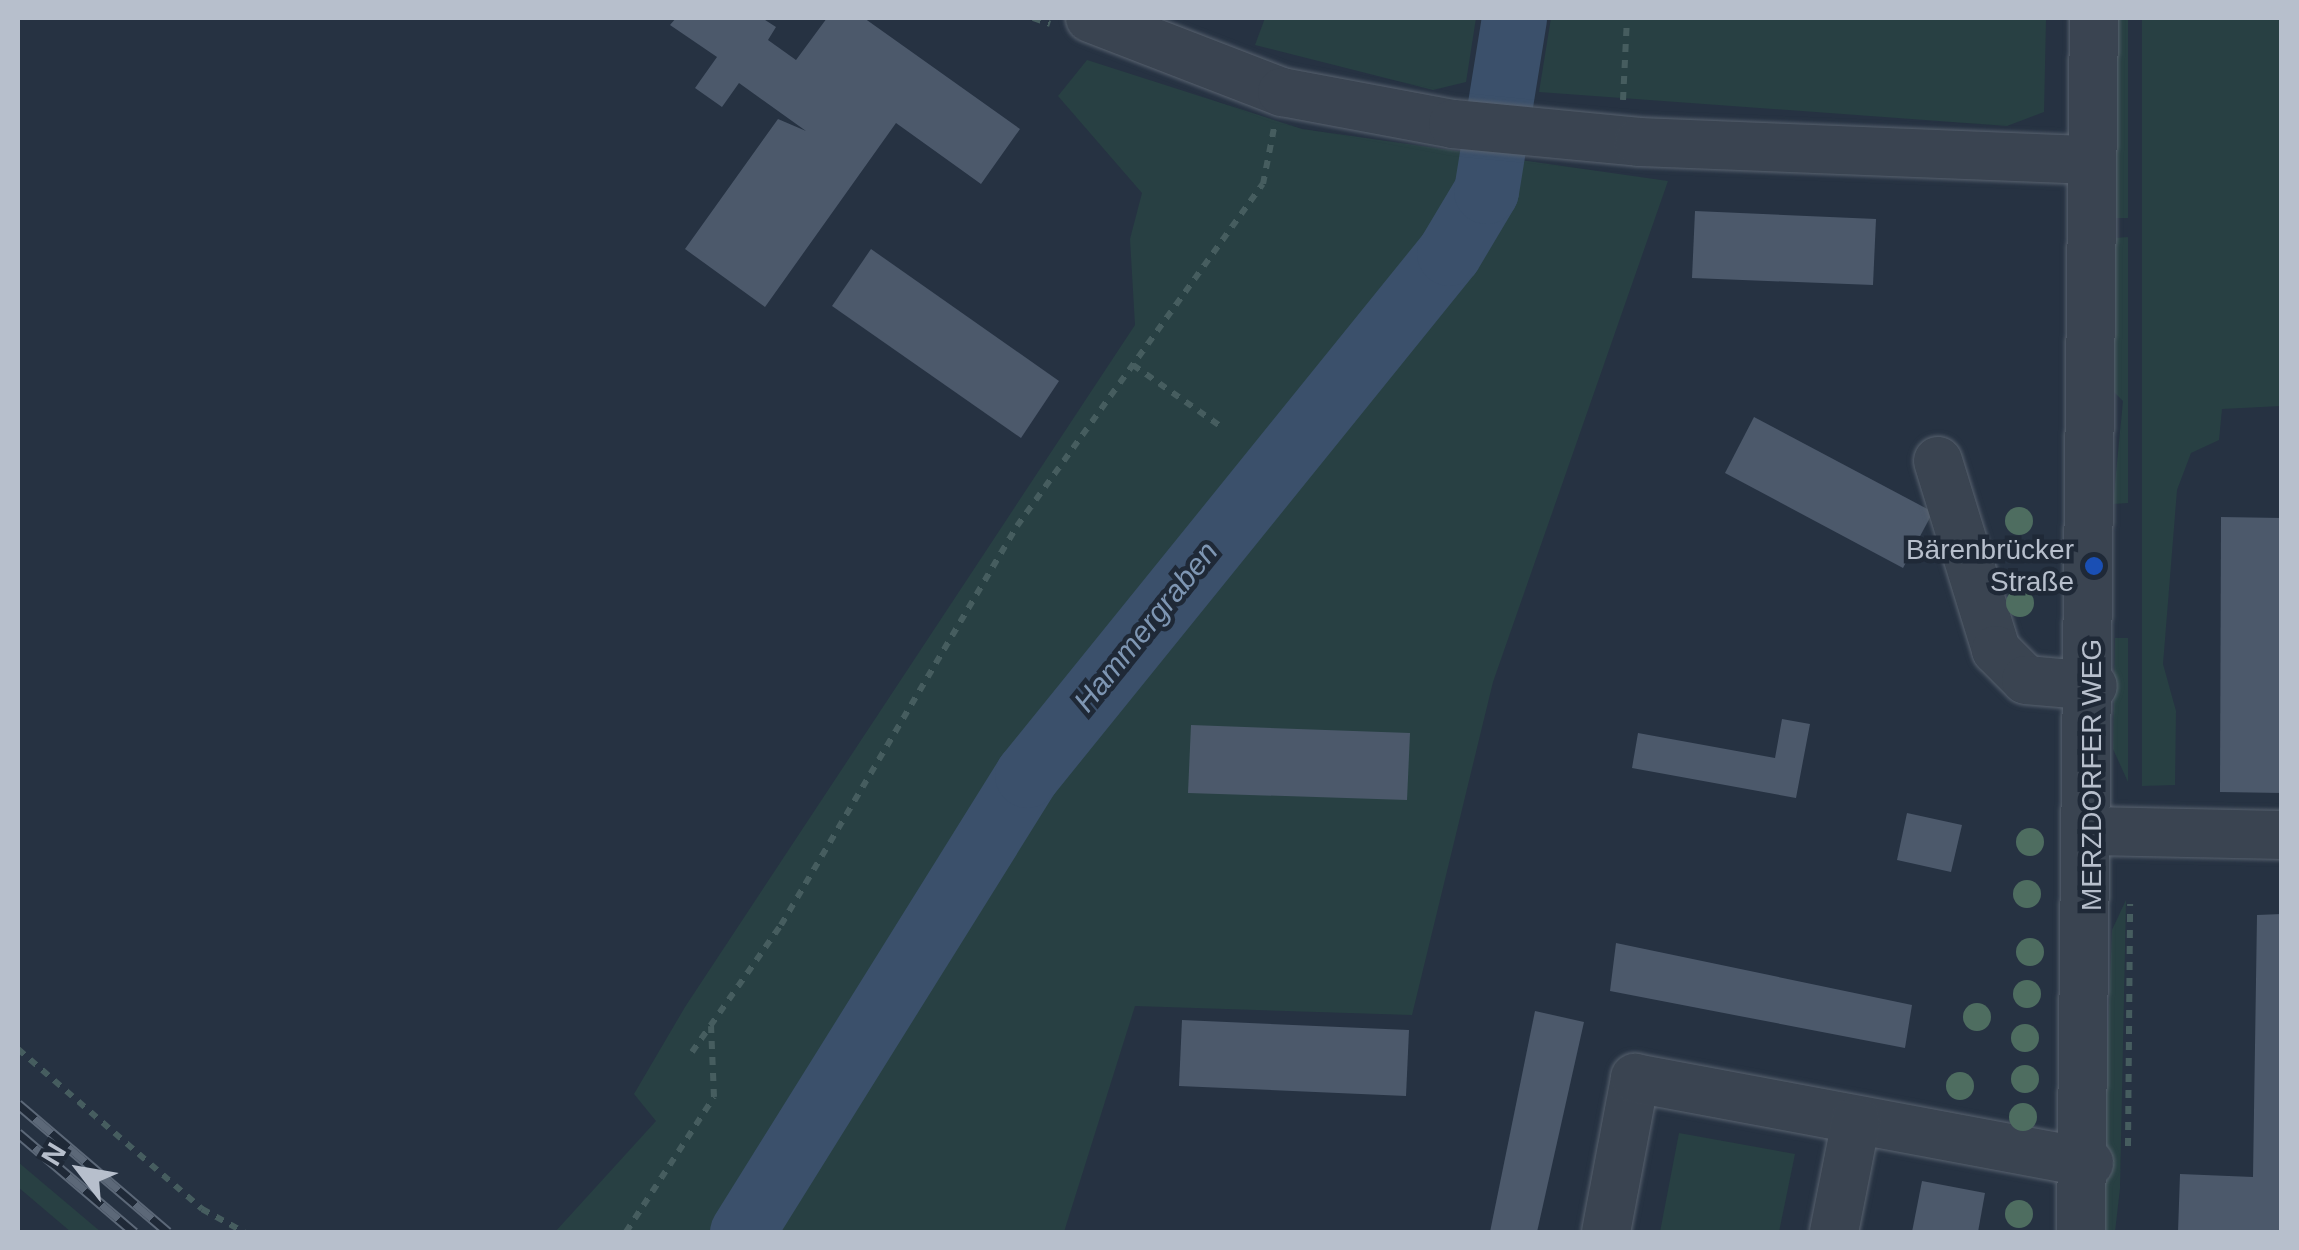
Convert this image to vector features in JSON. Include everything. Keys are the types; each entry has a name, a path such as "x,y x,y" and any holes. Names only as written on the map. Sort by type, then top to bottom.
{"street":[{"path":"1090,18 1282,92 1453,124 1621,141 2092,160"},
{"name":"MERZDORFER WEG","path":"2082,1232 2089,1163 2094,18"},
{"path":"1938,461 1996,650 2026,680 2093,686"},
{"path":"2092,831 2282,835"},
{"path":"1606,1232 1635,1078 2089,1163"},
{"path":"1834,1232 1856,1122"}],"path":[{"path":"1621,141 1627,18"},
{"path":"692,1052 781,925 1017,526 1263,184 1282,92"},
{"path":"1133,365 1220,426"},
{"path":"626,1232 714,1097 711,1025"},
{"path":"18,1050 202,1209 244,1232"}],"green space":[{"path":"1265,18 1476,18 1466,82 1433,90 1255,45"},
{"path":"1551,18 2046,18 2044,112 2007,126 1539,92"},
{"path":"2113,18 2128,18 2128,218 2113,218"},
{"path":"2142,18 2282,18 2281,406 2222,409 2219,440 2191,453 2177,490 2163,664 2176,711 2175,785 2142,786"},
{"path":"1087,60 1302,129 1668,181 1493,682 1412,1015 1135,1006 1064,1232 555,1232 656,1121 634,1094 685,1007 1135,325 1130,239 1142,193 1058,96"},
{"path":"2128,237 2128,503 2113,504 2123,401 2113,391 2114,238"},
{"path":"2115,638 2128,638 2128,782 2113,749"},
{"path":"2126,900 2120,1188 2115,1232 2100,1232 2112,930"},
{"path":"1679,1133 1795,1154 1779,1232 1660,1232"},
{"path":"18,1162 101,1232 71,1232 18,1187"}],"building":[{"path":"676,18 762,18 776,27 768,40 796,60 827,18 864,18 1020,129 981,184 896,123 765,307 685,249 778,119 806,131 739,83 722,107 695,88 717,57 670,25"},
{"path":"1695,211 1876,219 1873,285 1692,278"},
{"path":"871,249 1059,381 1021,438 832,306"},
{"path":"1754,417 1933,512 1903,568 1725,473"},
{"path":"2221,517 2282,518 2282,793 2220,792"},
{"path":"1782,719 1810,724 1796,798 1632,768 1638,733 1775,758"},
{"path":"1191,725 1410,733 1407,800 1188,793"},
{"path":"1907,813 1962,825 1951,872 1897,860"},
{"path":"2282,914 2282,1232 2178,1232 2180,1174 2253,1177 2257,915"},
{"path":"1616,943 1912,1005 1905,1048 1610,991"},
{"path":"1535,1011 1584,1022 1537,1232 1490,1232"},
{"path":"1182,1020 1409,1030 1406,1096 1179,1086"},
{"path":"1922,1181 1985,1193 1978,1232 1912,1232"}],"waterway":[{"name":"Hammergraben","path":"742,1232 1027,775 1449,253 1486,191 1514,18"}],"railway":[{"path":"18,1104 168,1232"},
{"path":"18,1133 134,1232"}],"place":[{"name":"Bärenbrücker Straße","path":"2094,566"}]}
